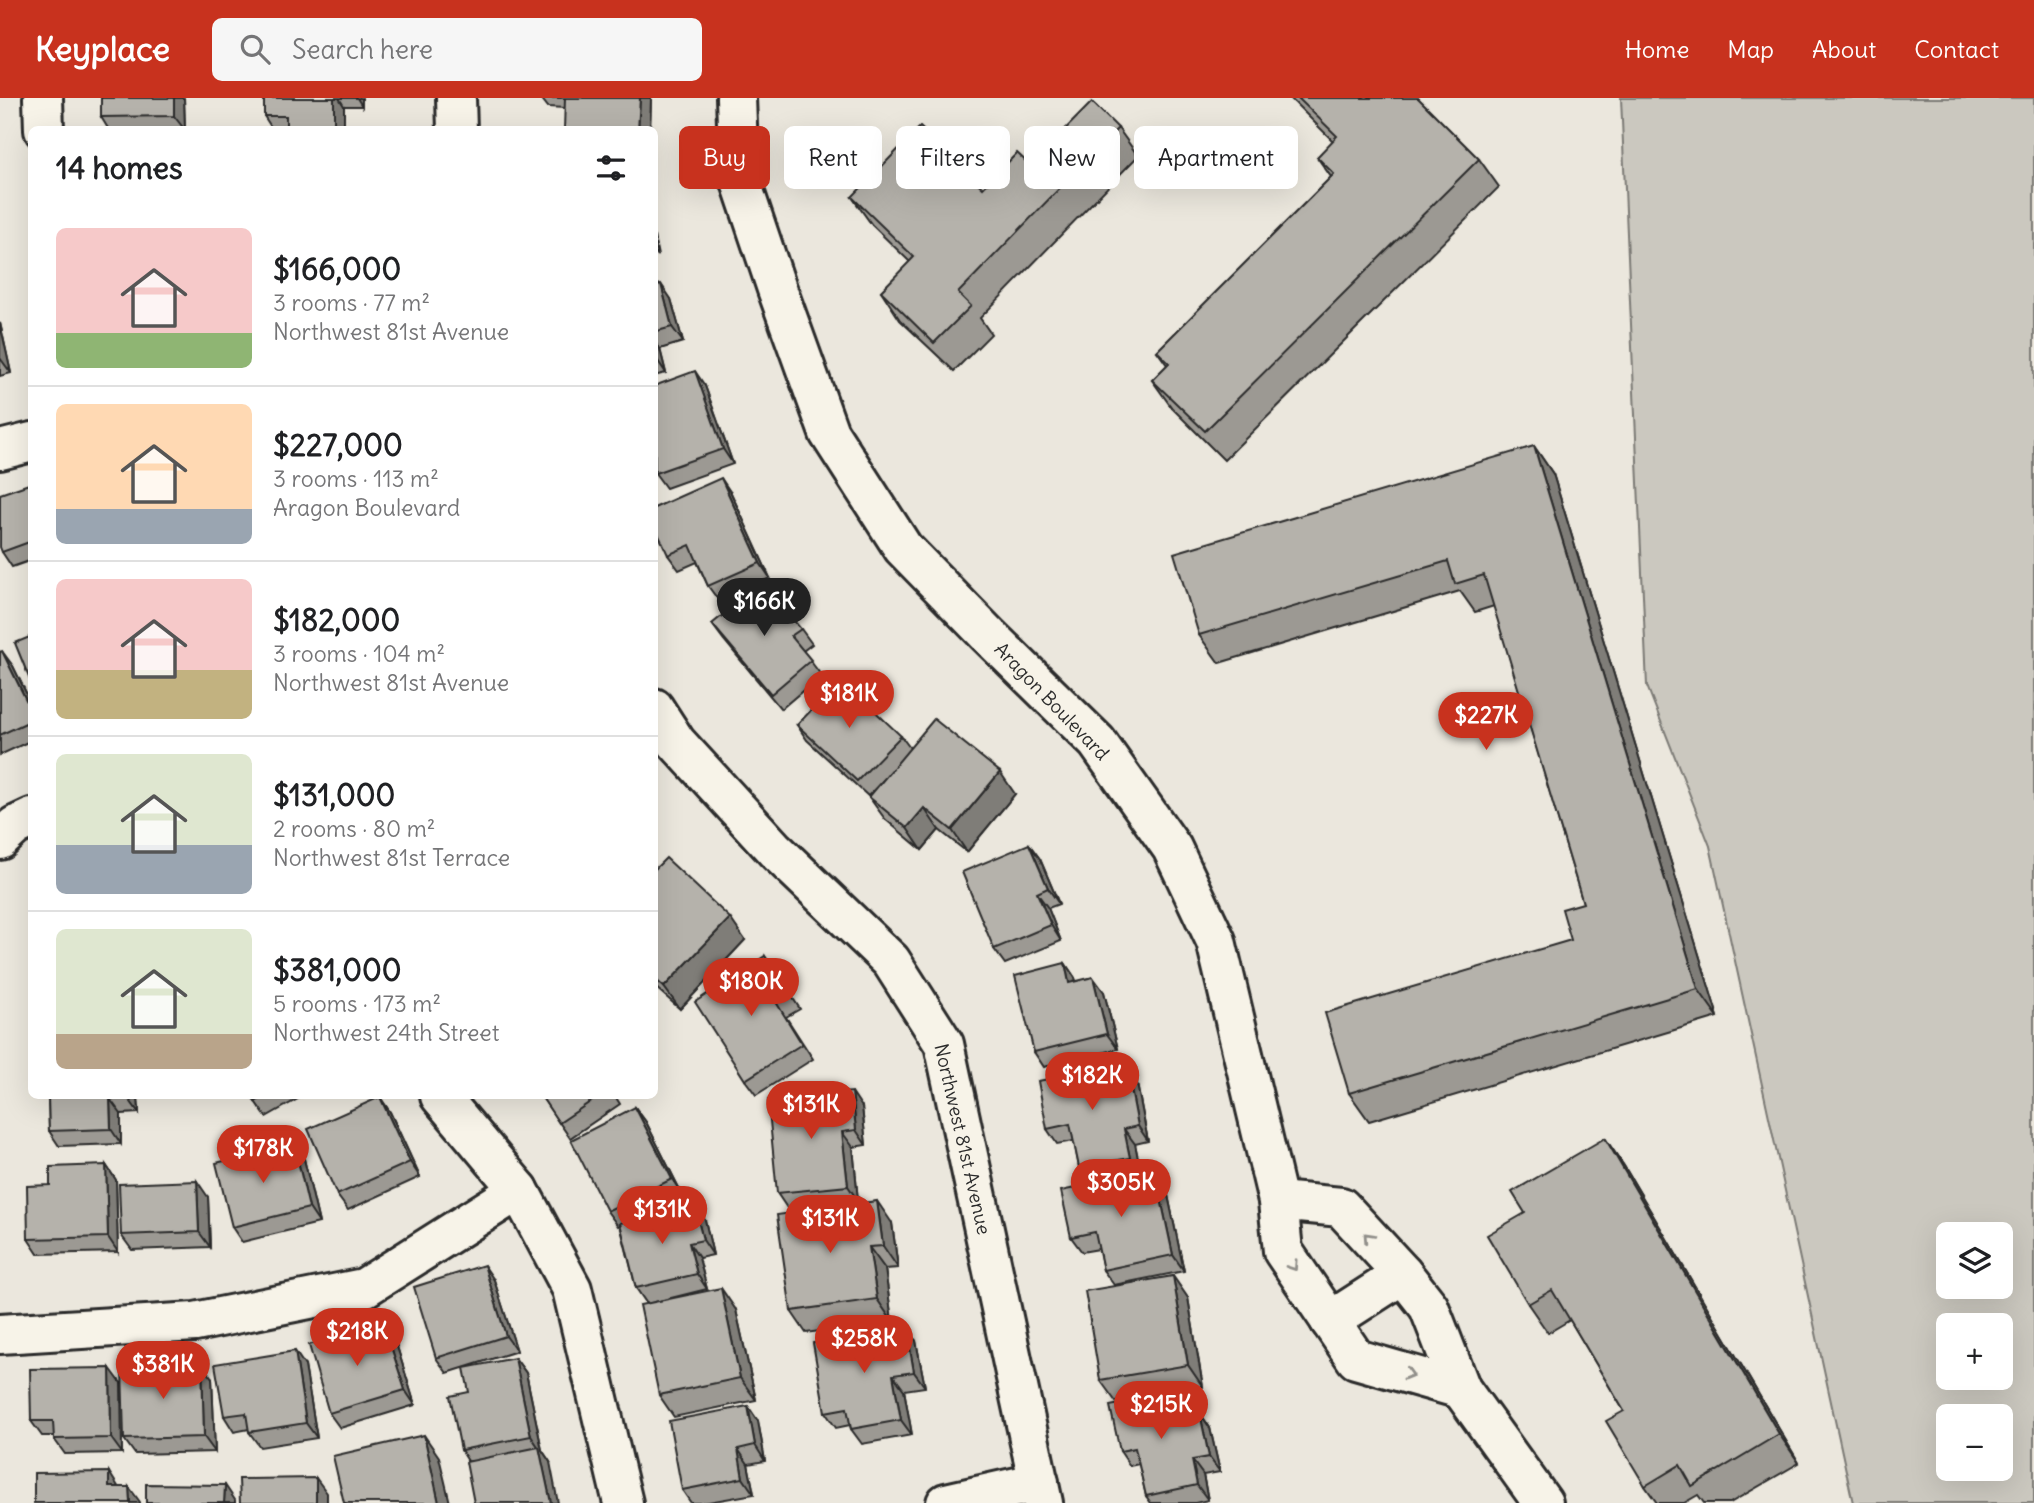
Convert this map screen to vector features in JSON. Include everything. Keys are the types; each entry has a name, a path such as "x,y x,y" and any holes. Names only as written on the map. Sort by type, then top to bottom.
{"street":[{"path":"43,98 44,126"},
{"path":"456,98 457,126"},
{"name":"Aragon Boulevard","path":"736,98 739,176 829,433 903,548 1097,742 1172,848 1216,941 1278,1201 1283,1251 1356,1359 1461,1389"},
{"path":"0,450 28,443"},
{"name":"Northwest 81st Avenue","path":"658,714 676,742 775,850 891,961 944,1044 1041,1493"},
{"path":"0,840 15,826 28,820"},
{"path":"442,1099 519,1191 572,1289 623,1503"},
{"path":"0,1334 195,1322 364,1288 519,1191"},
{"path":"1278,1201 1340,1207 1403,1274 1429,1307 1461,1389 1543,1503"},
{"path":"1330,1321 1403,1274"},
{"path":"946,1503 1041,1493"}],"shaded area":[{"path":"1621,98 2034,98 2034,1503 1853,1503 1710,846 1647,686"}],"building":[{"path":"101,98 174,98 174,116 101,117"},
{"path":"264,98 334,98 334,126 286,126 286,116 264,116"},
{"path":"565,98 640,98 638,126 564,126"},
{"path":"1298,98 1418,98 1479,159 1205,431 1152,380 1169,363 1157,351 1334,174 1317,157 1337,136"},
{"path":"1092,102 1116,126 1068,126"},
{"path":"896,152 896,189 1010,189 1010,160 1017,153 1024,159 1024,189 1059,189 958,293 971,306 934,343 881,291 914,257 852,197 860,189 882,189 882,166"},
{"path":"661,284 672,327 658,331 658,285"},
{"path":"695,371 723,449 658,472 658,385"},
{"path":"1534,446 1698,989 1349,1093 1325,1013 1571,940 1562,909 1583,903 1484,575 1455,584 1448,561 1199,635 1174,553"},
{"path":"721,478 760,563 708,586 690,545 668,555 658,534 658,506"},
{"path":"28,484 28,542 2,552 0,547 0,494"},
{"path":"762,583 801,629 791,636 811,660 771,694 712,624"},
{"path":"28,638 28,675 15,643"},
{"path":"2,651 28,704 28,722 0,735"},
{"path":"841,679 901,736 857,781 797,725"},
{"path":"934,719 1000,772 952,830 924,808 907,828 869,797"},
{"path":"1029,844 1048,888 1037,893 1051,925 994,949 962,872"},
{"path":"666,858 730,918 664,987 658,982 658,866"},
{"path":"765,956 789,993 776,1002 802,1044 745,1080 695,1002"},
{"path":"1065,963 1069,983 1093,977 1107,1034 1034,1052 1015,976"},
{"path":"1126,1064 1138,1126 1124,1129 1130,1158 1079,1167 1070,1124 1047,1129 1038,1081"},
{"path":"852,1092 856,1130 842,1132 848,1186 777,1193 768,1100"},
{"path":"48,1099 110,1099 111,1129 49,1131"},
{"path":"381,1099 410,1162 337,1195 308,1129"},
{"path":"543,1099 595,1099 559,1123"},
{"path":"635,1107 672,1179 607,1211 571,1140"},
{"path":"1605,1138 1779,1434 1692,1486 1680,1465 1645,1486 1606,1421 1624,1411 1552,1290 1528,1304 1487,1235 1525,1213 1512,1192"},
{"path":"294,1144 309,1208 232,1227 216,1163"},
{"path":"106,1165 108,1237 28,1239 27,1186 50,1185 50,1167"},
{"path":"1155,1171 1173,1255 1103,1270 1095,1232 1071,1237 1061,1191"},
{"path":"197,1181 199,1232 121,1235 119,1184"},
{"path":"877,1201 883,1246 869,1247 877,1299 791,1311 777,1215"},
{"path":"694,1205 703,1240 689,1243 697,1274 636,1288 620,1223"},
{"path":"484,1265 506,1336 436,1358 414,1287"},
{"path":"1173,1276 1188,1365 1100,1380 1085,1291"},
{"path":"721,1288 740,1378 659,1395 640,1305"},
{"path":"383,1322 405,1390 329,1413 309,1345"},
{"path":"906,1326 914,1372 893,1375 901,1420 851,1429 847,1408 825,1412 813,1343"},
{"path":"295,1351 306,1423 249,1432 246,1413 224,1416 215,1364"},
{"path":"515,1358 531,1436 461,1450 450,1396 469,1392 464,1368"},
{"path":"202,1363 204,1437 124,1439 122,1366"},
{"path":"110,1368 111,1438 54,1439 53,1421 31,1421 30,1369"},
{"path":"1176,1392 1181,1417 1200,1413 1209,1457 1192,1460 1197,1485 1146,1496 1135,1448 1120,1451 1110,1406"},
{"path":"748,1406 755,1445 738,1449 743,1478 682,1490 669,1421"},
{"path":"424,1435 439,1503 344,1503 333,1456"},
{"path":"539,1447 551,1503 474,1503 466,1462"},
{"path":"109,1472 109,1487 129,1487 130,1503 34,1503 34,1473"},
{"path":"316,1478 316,1503 240,1503 239,1479"},
{"path":"146,1484 225,1485 224,1503 146,1503"}]}
